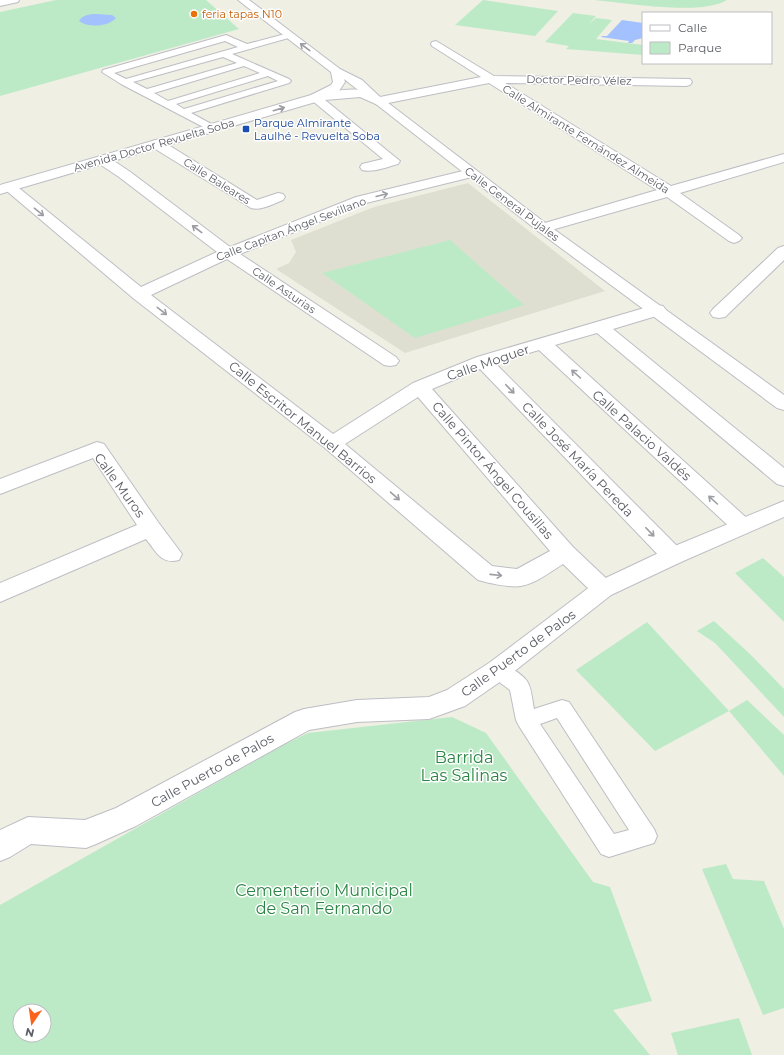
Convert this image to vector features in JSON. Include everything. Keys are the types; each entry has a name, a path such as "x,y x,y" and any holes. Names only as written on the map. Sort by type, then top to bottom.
{"street":[{"path":"0,3 14,0"},
{"name":"Calle General Pujales","path":"243,0 336,71 347,75 367,90 376,100 543,228 784,404"},
{"name":"Calle Almirante Fernández Almeida","path":"436,44 668,191 734,238"},
{"name":"Avenida Doctor Revuelta Soba","path":"4,189 315,98 335,88 339,82 336,71"},
{"name":"Doctor Pedro Vélez","path":"376,100 490,79 686,82"},
{"path":"315,98 362,93 376,100"},
{"path":"315,98 393,161 367,167"},
{"name":"Calle Baleares","path":"157,144 256,205 278,197"},
{"path":"543,228 784,158"},
{"name":"Calle Asturias","path":"103,160 124,174 228,253 390,361"},
{"name":"Calle Capitan Ángel Sevillano","path":"139,294 228,253 362,200 471,173"},
{"name":"Calle Escritor Manuel Barrios","path":"4,189 332,443 486,574 520,578 565,553"},
{"path":"719,313 784,251"},
{"name":"Calle Moguer","path":"332,443 420,387 483,361 657,310"},
{"path":"600,327 784,479"},
{"name":"Calle Palacio Valdés","path":"543,344 742,526"},
{"name":"Calle José María Pereda","path":"483,361 673,556"},
{"name":"Calle Pintor Ángel Cousillas","path":"420,387 565,553"},
{"name":"Calle Muros","path":"0,488 97,450 150,528 0,593"},
{"name":"Calle Puerto de Palos","path":"2,838 28,830 86,834 126,817 304,720 357,711 429,708 456,698 498,670 603,589 673,556 784,508"},
{"path":"150,528 171,554"},
{"path":"565,553 603,589"}],"lane":[{"path":"124,82 289,35"},
{"path":"211,128 106,72 226,38 246,47"},
{"path":"182,112 286,81 224,54"},
{"path":"145,93 245,63"},
{"path":"167,104 269,73"},
{"path":"498,670 519,686 526,720 609,846 646,836 562,708 526,720"}],"shaded area":[{"path":"468,183 605,291 405,353 276,269 289,263 296,252 291,240 374,207"}],"green space":[{"path":"56,0 206,0 239,29 0,96 0,12"},
{"path":"483,0 558,11 535,36 455,25"},
{"path":"595,0 727,0 715,5 682,8 644,6"},
{"path":"573,13 596,16 589,24 596,18 612,20 596,39 642,45 642,55 566,49 569,46 545,42"},
{"path":"450,240 524,305 415,338 322,273"},
{"path":"763,558 784,577 784,622 735,573"},
{"path":"714,621 751,655 784,689 784,717 715,643 697,631"},
{"path":"647,622 729,711 655,751 576,670"},
{"path":"747,700 784,735 784,776 729,711"},
{"name":"Cementerio Municipal de San Fernando","path":"452,717 486,733 593,882 610,887 652,1001 613,1010 650,1055 0,1055 0,905 285,744 308,733"},
{"path":"726,864 733,879 764,881 784,929 784,1008 763,1015 702,869"},
{"path":"739,1018 752,1055 678,1055 671,1033"}],"water":[{"path":"96,14 112,15 116,18 108,23 98,26 87,25 79,21 84,16"},
{"path":"622,20 642,23 642,38 635,40 632,43 628,43 629,41 601,37 607,36"}],"place":[{"name":"feria tapas N10","path":"194,14"},
{"name":"Parque Almirante Laulhé - Revuelta Soba","path":"246,129"}],"park label":[{"name":"Barrida Las Salinas","path":"464,766"}]}
